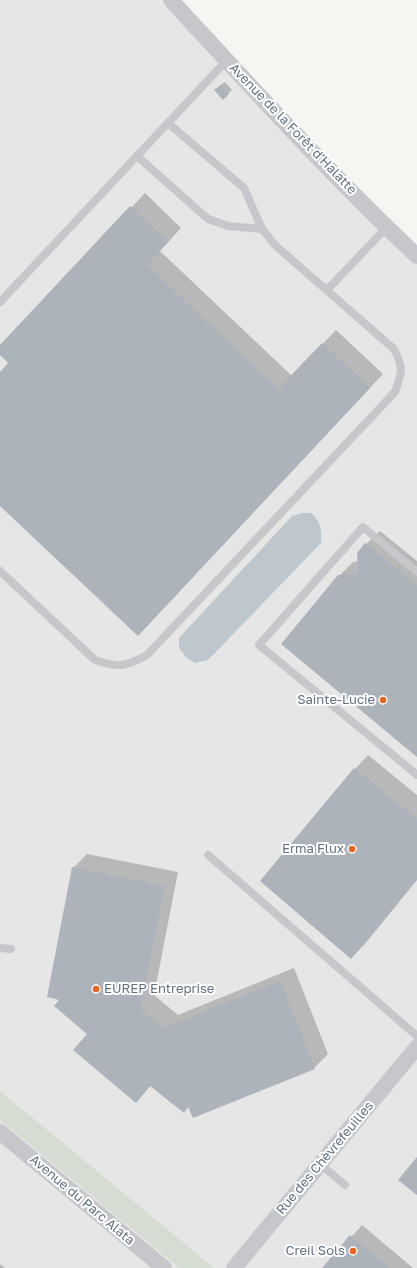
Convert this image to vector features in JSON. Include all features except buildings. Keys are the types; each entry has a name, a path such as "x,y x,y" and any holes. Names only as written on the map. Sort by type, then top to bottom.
{"street":[{"name":"Avenue de la Forêt d'Halatte","path":"171,0 279,116 417,256"},
{"name":"Rue des Chèvrefeuilles","path":"234,1268 417,1047"},
{"name":"Avenue du Parc Alata","path":"0,1132 164,1268"}],"lane":[{"path":"0,302 227,60"},
{"path":"0,571 95,660 110,665 121,666 132,664 146,655 395,392 401,373 401,362 394,349 276,246 262,229 244,188 168,123"},
{"path":"137,156 208,219 228,226 262,229"},
{"path":"327,290 387,227"},
{"path":"417,572 363,527 258,645 417,775"},
{"path":"208,855 417,1036"},
{"path":"0,948 10,949"},
{"path":"320,1164 345,1185"}],"shaded area":[{"path":"0,0 171,0 417,253 417,1268 0,1268"},
{"path":"302,513 311,513 319,523 321,530 321,543 208,660 195,663 187,658 179,648 179,638 292,516"},
{"path":"0,1091 214,1268 178,1267 0,1120"}],"place":[{"name":"Sainte-Lucie","path":"383,700"},
{"name":"Erma Flux","path":"352,849"},
{"name":"EUREP Entreprise","path":"96,989"},
{"name":"Creil Sols","path":"353,1251"}]}
